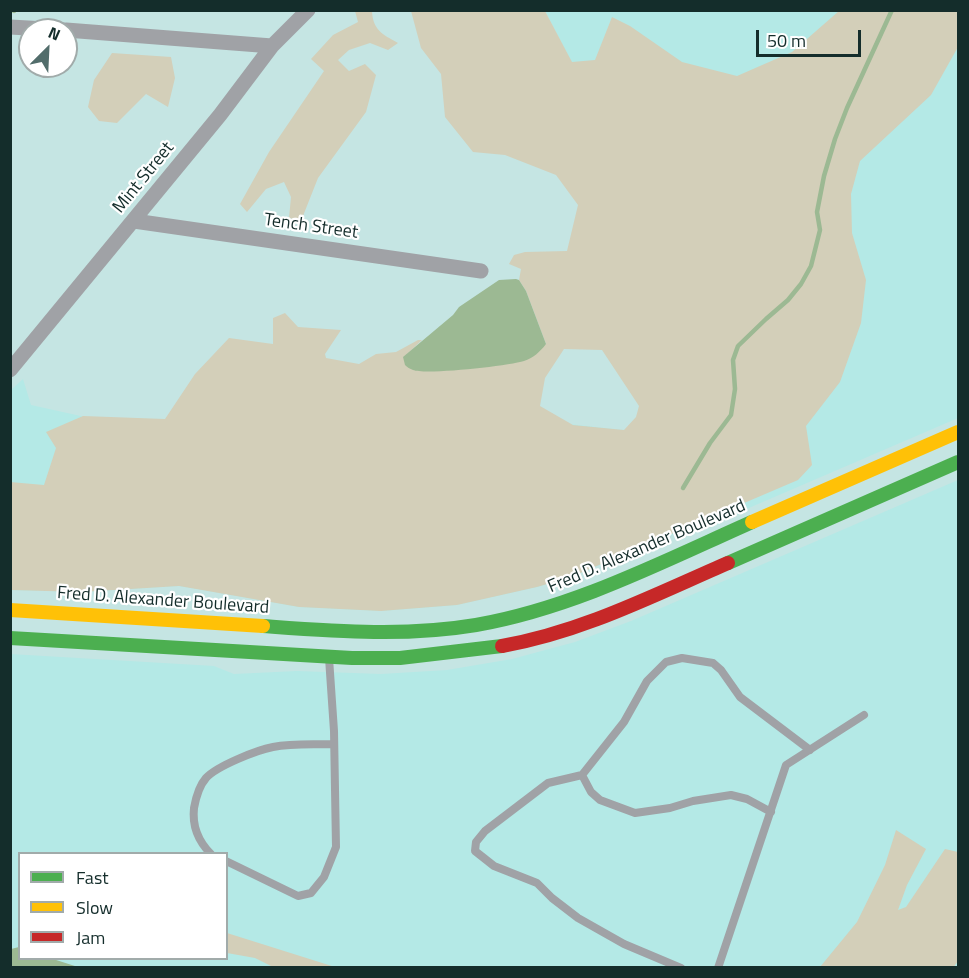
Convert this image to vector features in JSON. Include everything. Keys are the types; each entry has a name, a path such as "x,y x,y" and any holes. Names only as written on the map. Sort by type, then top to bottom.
{"main road":[{"name":"Fred D. Alexander Boulevard","path":"10,610 352,632 392,632 455,627 512,617 593,592 958,432"},
{"path":"10,638 329,657 391,658 442,655 523,642 560,632 624,608 958,462"},
{"path":"197,648 198,621"}],"street":[{"name":"Mint Street","path":"10,370 220,115 272,46 308,10"},
{"path":"78,31 272,46"},
{"name":"Tench Street","path":"134,220 481,271"}],"lane":[{"path":"228,862 298,896 311,892 324,877 336,847 329,657"},
{"path":"681,968 624,944 578,918 537,883 494,866 475,851 476,842 485,831 548,783 582,775 624,722 647,681 666,662 682,658 713,663 741,697 810,750"},
{"path":"718,968 786,765 864,715"},
{"path":"209,852 198,838 194,820 199,789 207,776 235,760 272,747 334,744"},
{"path":"582,775 591,792 600,800 635,813 731,795 747,799 771,812"}],"shaded area":[{"path":"355,11 372,11 374,23 379,31 398,43 388,50 370,43 349,50 338,60 349,71 365,64 376,75 366,112 318,178 301,221 289,218 291,197 284,182 266,189 247,212 240,204 269,152 324,71 311,59 333,35 358,22"},
{"path":"411,11 545,11 572,62 595,60 612,17 630,26 682,62 737,76 792,52 839,11 958,11 958,47 931,95 860,161 851,194 852,233 866,280 861,323 840,382 806,426 812,465 798,480 571,577 457,605 381,611 299,607 179,586 82,592 11,590 10,482 44,485 56,448 46,432 83,416 165,419 195,374 229,338 273,344 273,318 285,313 298,327 341,330 325,354 326,358 359,364 376,354 396,352 418,340 422,340 403,358 546,344 526,291 519,280 521,269 509,264 514,255 525,252 567,251 578,205 556,175 505,155 473,152 445,117 441,74 421,48","holes":["564,349 602,350 639,406 636,417 624,430 573,425 540,406 545,378"]},
{"path":"545,11 958,11 958,418 693,532 692,527 571,577 457,605 381,611 299,607 179,586 82,592 11,590 11,390 23,379 31,405 284,461 309,395 694,438 658,228"},
{"path":"112,53 171,57 175,78 168,107 146,94 117,123 99,121 88,107 94,80"},
{"path":"516,279 526,291 546,344 536,354 527,360 515,363 467,369 421,371 412,370 405,365 403,357 453,315 459,307 499,280"},
{"path":"958,480 958,967 11,967 10,654 214,666 234,674 297,671 381,674 447,670 512,659 575,642 631,621"},
{"path":"896,830 926,849 907,885 898,910 906,907 945,849 958,852 958,961 953,968 820,967 857,922 885,865"},
{"path":"228,933 335,967 273,967 255,958 228,953"},
{"path":"18,947 18,960 56,960 78,967 11,967 11,949"}],"waterway":[{"path":"683,488 710,443 731,415 735,389 733,360 738,346 788,300 801,284 811,266 820,230 817,212 824,176 835,139 892,10"}],"traffic: fast":[{"path":"728,563 958,462"},
{"path":"263,626 396,632 476,625 547,607 617,582 752,522"},
{"path":"10,638 352,658 400,658 502,646"}],"traffic: slow":[{"path":"752,522 958,432"},
{"path":"10,610 263,626"}],"traffic: jam":[{"path":"502,646 532,640 589,622 728,563"}]}
